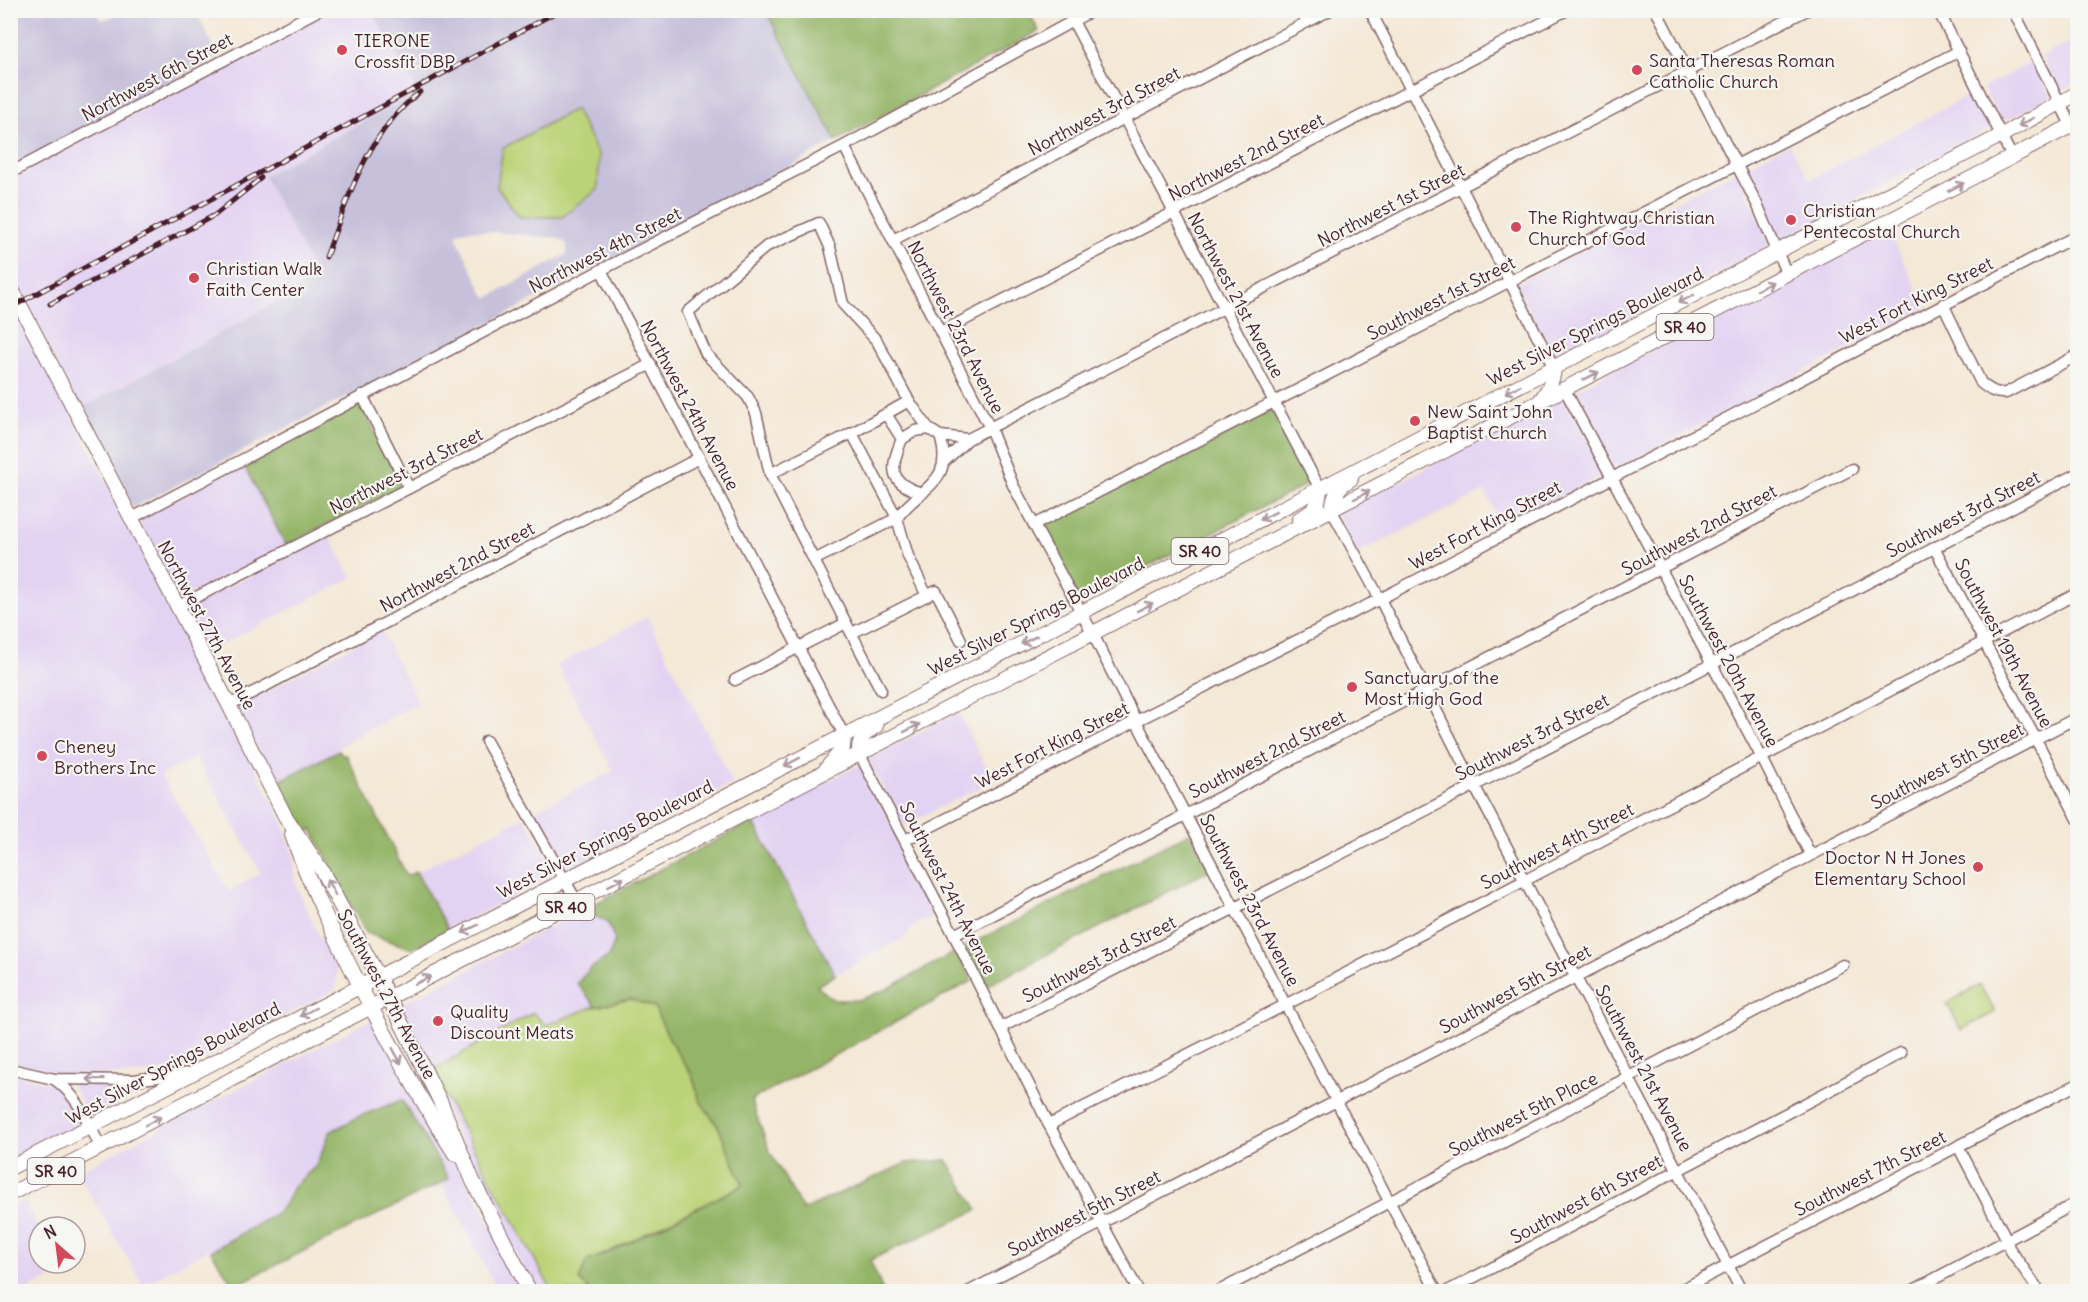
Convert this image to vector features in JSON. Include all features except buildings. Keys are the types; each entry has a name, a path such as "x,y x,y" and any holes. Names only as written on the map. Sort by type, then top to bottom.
{"main road":[{"name":"West Silver Springs Boulevard","path":"10,1168 1554,368 2002,135 2078,93"},
{"name":"SR 40","path":"10,1194 1332,511 2074,123"},
{"name":"Northwest 27th Avenue","path":"10,286 285,816 322,871 378,976"},
{"path":"1565,390 1568,371 1578,355"},
{"path":"1539,403 1550,387 1554,368"},
{"path":"1332,511 1332,500 1336,491 1344,483 1397,456 1398,448"},
{"path":"1231,563 1236,551 1310,513 1319,501 1320,489"},
{"path":"860,755 859,742 888,713"},
{"path":"823,773 843,748 844,735"},
{"name":"Southwest 27th Avenue","path":"285,816 308,880 360,985 426,1107 473,1181"},
{"name":"Southwest 27th Avenue","path":"378,976 440,1101 473,1181 530,1292"}],"street":[{"name":"Northwest 4th Street","path":"132,518 601,270 844,146 1093,10"},
{"name":"Northwest 3rd Street","path":"893,240 1330,10"},
{"path":"1370,10 1554,368"},
{"name":"Northwest 2nd Street","path":"940,332 1567,10"},
{"path":"1656,10 1765,221 1786,275"},
{"name":"Northwest 1st Street","path":"945,460 968,439 1807,10"},
{"path":"1938,10 2012,157"},
{"path":"2013,10 2060,103 2074,123"},
{"name":"Northwest 6th Street","path":"10,173 315,12"},
{"name":"Northwest 21st Avenue","path":"1073,21 1320,489"},
{"name":"Southwest 1st Street","path":"1034,525 1959,51"},
{"name":"Northwest 23rd Avenue","path":"844,146 990,428 1013,485 1034,525"},
{"path":"881,690 770,474 756,413 748,397 706,354 688,312 767,246 819,223 830,247 843,304 877,341 909,401 929,429 940,436 968,439"},
{"name":"West Fort King Street","path":"905,840 1380,599 2078,235"},
{"name":"Northwest 24th Avenue","path":"601,270 798,647"},
{"path":"1943,304 1981,383 1999,394 2006,393 2078,355"},
{"name":"Northwest 3rd Street","path":"177,607 651,364"},
{"name":"Southwest 20th Avenue","path":"1565,390 1762,758 1810,854"},
{"path":"362,395 409,488"},
{"path":"770,474 852,433 909,401"},
{"path":"886,414 902,439"},
{"path":"923,493 902,485 895,477 893,467 902,439 915,431 929,429"},
{"path":"852,433 897,518 908,556 927,596"},
{"path":"814,561 897,518 923,493 943,469 944,449 940,436"},
{"name":"Northwest 2nd Street","path":"229,705 699,458"},
{"name":"Southwest 2nd Street","path":"954,935 1851,469"},
{"name":"Southwest 3rd Street","path":"1000,1028 1712,664 2078,473"},
{"name":"Southwest 21st Avenue","path":"1332,511 1742,1292"},
{"name":"Southwest 23rd Avenue","path":"1034,525 1437,1292"},
{"name":"Southwest 19th Avenue","path":"1935,547 2078,819"},
{"path":"852,633 936,591 961,640"},
{"name":"Southwest 4th Street","path":"1049,1125 1287,1004 2078,593"},
{"path":"735,680 846,623"},
{"path":"798,647 844,735"},
{"name":"Southwest 5th Street","path":"968,1292 2078,717"},
{"path":"486,741 577,902"},
{"name":"Southwest 24th Avenue","path":"860,755 954,935 1049,1125 1138,1292"},
{"name":"Southwest 5th Place","path":"1217,1292 1843,965"},
{"name":"Southwest 6th Street","path":"1446,1292 1901,1053"},
{"path":"10,1069 54,1079 134,1080 195,1072"},
{"path":"54,1079 74,1096 101,1148"},
{"name":"Southwest 7th Street","path":"1677,1292 2078,1084"},
{"path":"1958,1146 2007,1238 2009,1248 2040,1292"},
{"path":"1910,1292 2078,1202"}],"shaded area":[{"path":"11,11 96,11 101,20 110,18 121,11 196,11 218,56 11,167"},
{"path":"330,11 372,11 417,92 264,176 317,277 261,311 80,409 11,276 11,179"},
{"path":"372,11 766,11 836,141 775,175 132,508 80,409 261,311 317,277 264,176 417,92","holes":["472,230 558,238 567,244 567,254 488,298 483,293 456,236 461,231"]},
{"path":"2077,38 2077,82 2059,92 2042,57"},
{"path":"2034,61 2051,96 2001,123 1983,88"},
{"path":"1975,92 1993,127 1777,242 1744,167 1789,144 1810,180"},
{"path":"1736,171 1761,223 1769,246 1554,358 1516,284"},
{"path":"1888,228 1926,308 1614,470 1572,392"},
{"path":"10,296 281,818 294,857 296,883 314,926 337,971 336,989 186,1068 133,1075 55,1074 11,1064","holes":["196,758 261,873 229,891 161,775"]},
{"path":"1564,396 1605,474 1503,528 1485,491 1356,554 1337,514"},
{"path":"243,464 286,545 179,600 138,520"},
{"path":"329,535 352,578 207,652 184,609"},
{"path":"647,617 733,783 565,870 532,812 613,771 557,665"},
{"path":"381,631 418,702 338,747 339,750 274,784 236,707"},
{"path":"958,712 993,781 903,826 868,760"},
{"path":"860,764 939,915 915,924 903,939 835,975 753,821"},
{"path":"524,817 557,874 448,930 416,872"},
{"path":"581,911 607,921 615,940 609,956 590,969 577,983 595,1006 546,1025 533,1013 431,1071 552,1291 535,1291 479,1183 398,1006"},
{"path":"373,1019 422,1109 469,1183 525,1291 480,1291 494,1284 442,1184 421,1194 449,1179 330,1132 316,1166 293,1187 285,1204 275,1214 211,1251 209,1249 143,1285 77,1172"},
{"path":"11,1074 53,1084 70,1098 83,1122 11,1160"},
{"path":"157,1083 91,1118 70,1084 134,1085"},
{"path":"24,1200 32,1215 27,1215 27,1275 57,1275 26,1291 11,1291 11,1207"}],"green space":[{"path":"766,11 1028,11 1039,31 836,141"},
{"path":"575,109 599,156 598,189 562,217 520,217 497,187 503,148"},
{"path":"360,402 402,486 286,545 243,464"},
{"path":"1272,409 1311,482 1080,601 1039,528"},
{"path":"339,750 343,756 346,755 407,876 416,872 448,930 412,949 366,933 312,830 302,833 274,784"},
{"path":"753,821 835,975 817,986 834,1000 859,1000 887,989 957,951 972,981 751,1100 769,1150 803,1210 906,1163 947,1160 978,1210 870,1260 883,1291 590,1291 579,1280 587,1261 610,1252 743,1185 718,1126 700,1101 692,1075 673,1046 654,1007 630,999 596,1007 577,983 590,969 609,956 615,940 607,921 581,911"},
{"path":"1190,833 1210,870 985,987 965,947"},
{"path":"1980,985 1995,1012 1961,1030 1947,1003"},
{"path":"630,999 654,1007 673,1046 692,1075 700,1101 718,1126 743,1185 587,1261 579,1280 590,1291 552,1291 431,1071 533,1013 546,1025 595,1006"},
{"path":"402,1100 449,1179 234,1286 211,1251 275,1214 285,1204 293,1187 316,1166 330,1132 358,1117"}],"railway":[{"path":"10,308 560,10"},
{"path":"326,257 361,167 386,127 420,92"},
{"path":"50,304 215,215 261,178"}],"place":[{"name":"TIERONE Crossfit DBP","path":"342,50"},
{"name":"Santa Theresas Roman Catholic Church","path":"1637,70"},
{"name":"Christian Pentecostal Church","path":"1791,220"},
{"name":"The Rightway Christian Church of God","path":"1516,227"},
{"name":"Christian Walk Faith Center","path":"194,278"},
{"name":"New Saint John Baptist Church","path":"1415,421"},
{"name":"Sanctuary of the Most High God","path":"1352,687"},
{"name":"Cheney Brothers Inc","path":"42,756"},
{"name":"Doctor N H Jones Elementary School","path":"1978,867"},
{"name":"Quality Discount Meats","path":"438,1021"}]}
